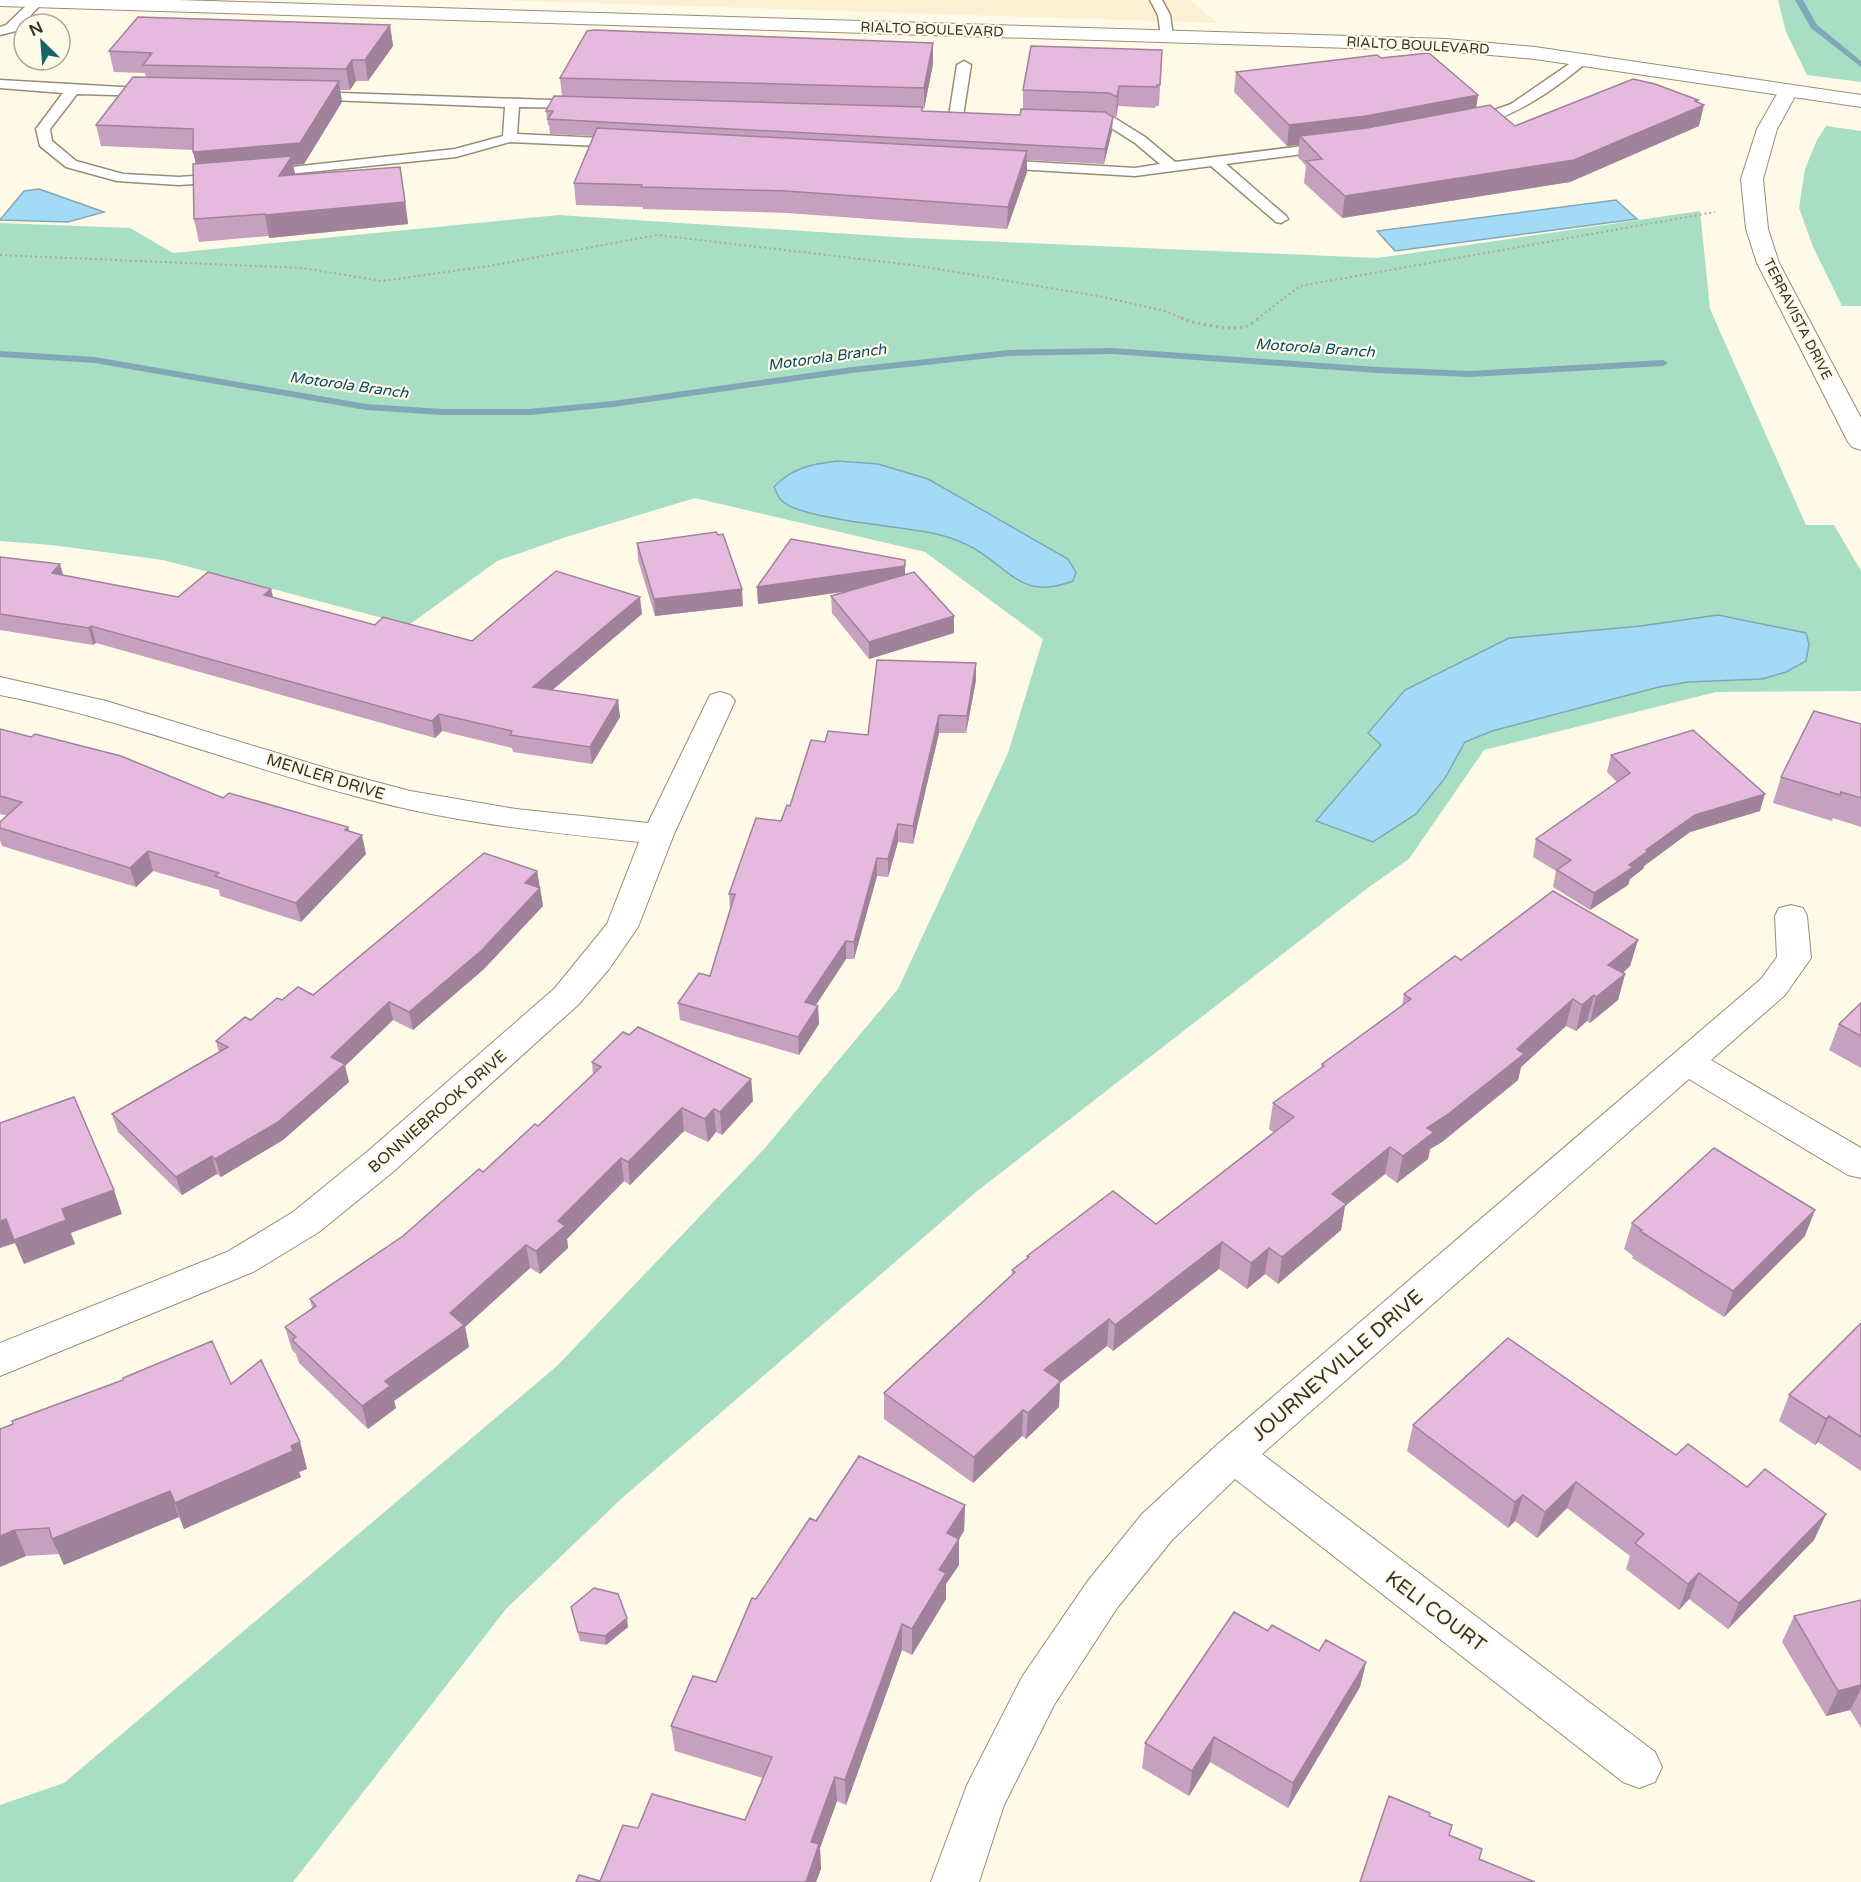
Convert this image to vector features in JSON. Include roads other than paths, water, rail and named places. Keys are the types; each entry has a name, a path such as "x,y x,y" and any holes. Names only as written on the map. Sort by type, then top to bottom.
{"street":[{"name":"RIALTO BOULEVARD","path":"0,0 1446,45 1493,48 1861,101"},
{"name":"TERRAVISTA DRIVE","path":"1788,91 1767,129 1752,179 1757,229 1768,263 1861,442"},
{"name":"MENLER DRIVE","path":"0,686 88,705 374,792 425,804 478,815 658,834"},
{"name":"BONNIEBROOK DRIVE","path":"0,1360 240,1262 306,1222 381,1161 567,996 622,927 658,834 720,701"},
{"name":"JOURNEYVILLE DRIVE","path":"955,1882 983,1800 1038,1691 1102,1595 1157,1527 1233,1455 1773,987 1794,958 1791,916"},
{"path":"1688,1062 1861,1165"},
{"name":"KELI COURT","path":"1233,1455 1639,1767"}],"lane":[{"path":"1156,0 1164,15 1167,36"},
{"path":"0,31 11,28 39,1"},
{"path":"1453,126 1486,120 1548,88 1581,60"},
{"path":"956,116 964,65"},
{"path":"0,84 73,90 171,92"},
{"path":"73,90 44,129 45,143 71,164 122,178 179,181 245,176 456,153 510,138 638,144"},
{"path":"290,95 595,106"},
{"path":"510,138 512,103"},
{"path":"1073,119 1108,120 1140,140 1172,167"},
{"path":"985,163 1135,172 1341,146"},
{"path":"1215,162 1281,219"}],"water":[{"path":"39,189 104,212 68,222 0,220 24,191"},
{"path":"1616,200 1637,219 1395,251 1377,231"},
{"path":"837,461 878,464 928,479 1068,559 1076,572 1073,581 1056,586 1030,585 1020,581 975,549 954,540 918,530 808,513 792,507 779,497 774,487 788,475 811,466"},
{"path":"1718,615 1806,633 1809,644 1806,661 1786,672 1762,679 1688,682 1659,687 1492,731 1465,742 1445,778 1416,814 1373,842 1316,821 1381,745 1368,733 1405,690 1509,638 1641,626"}],"waterway":[{"path":"1799,0 1814,26 1861,65"},
{"name":"Motorola Branch","path":"0,354 95,360 366,407 442,412 529,412 613,404 852,370 1009,353 1112,351 1377,370 1470,374 1663,363"}]}
